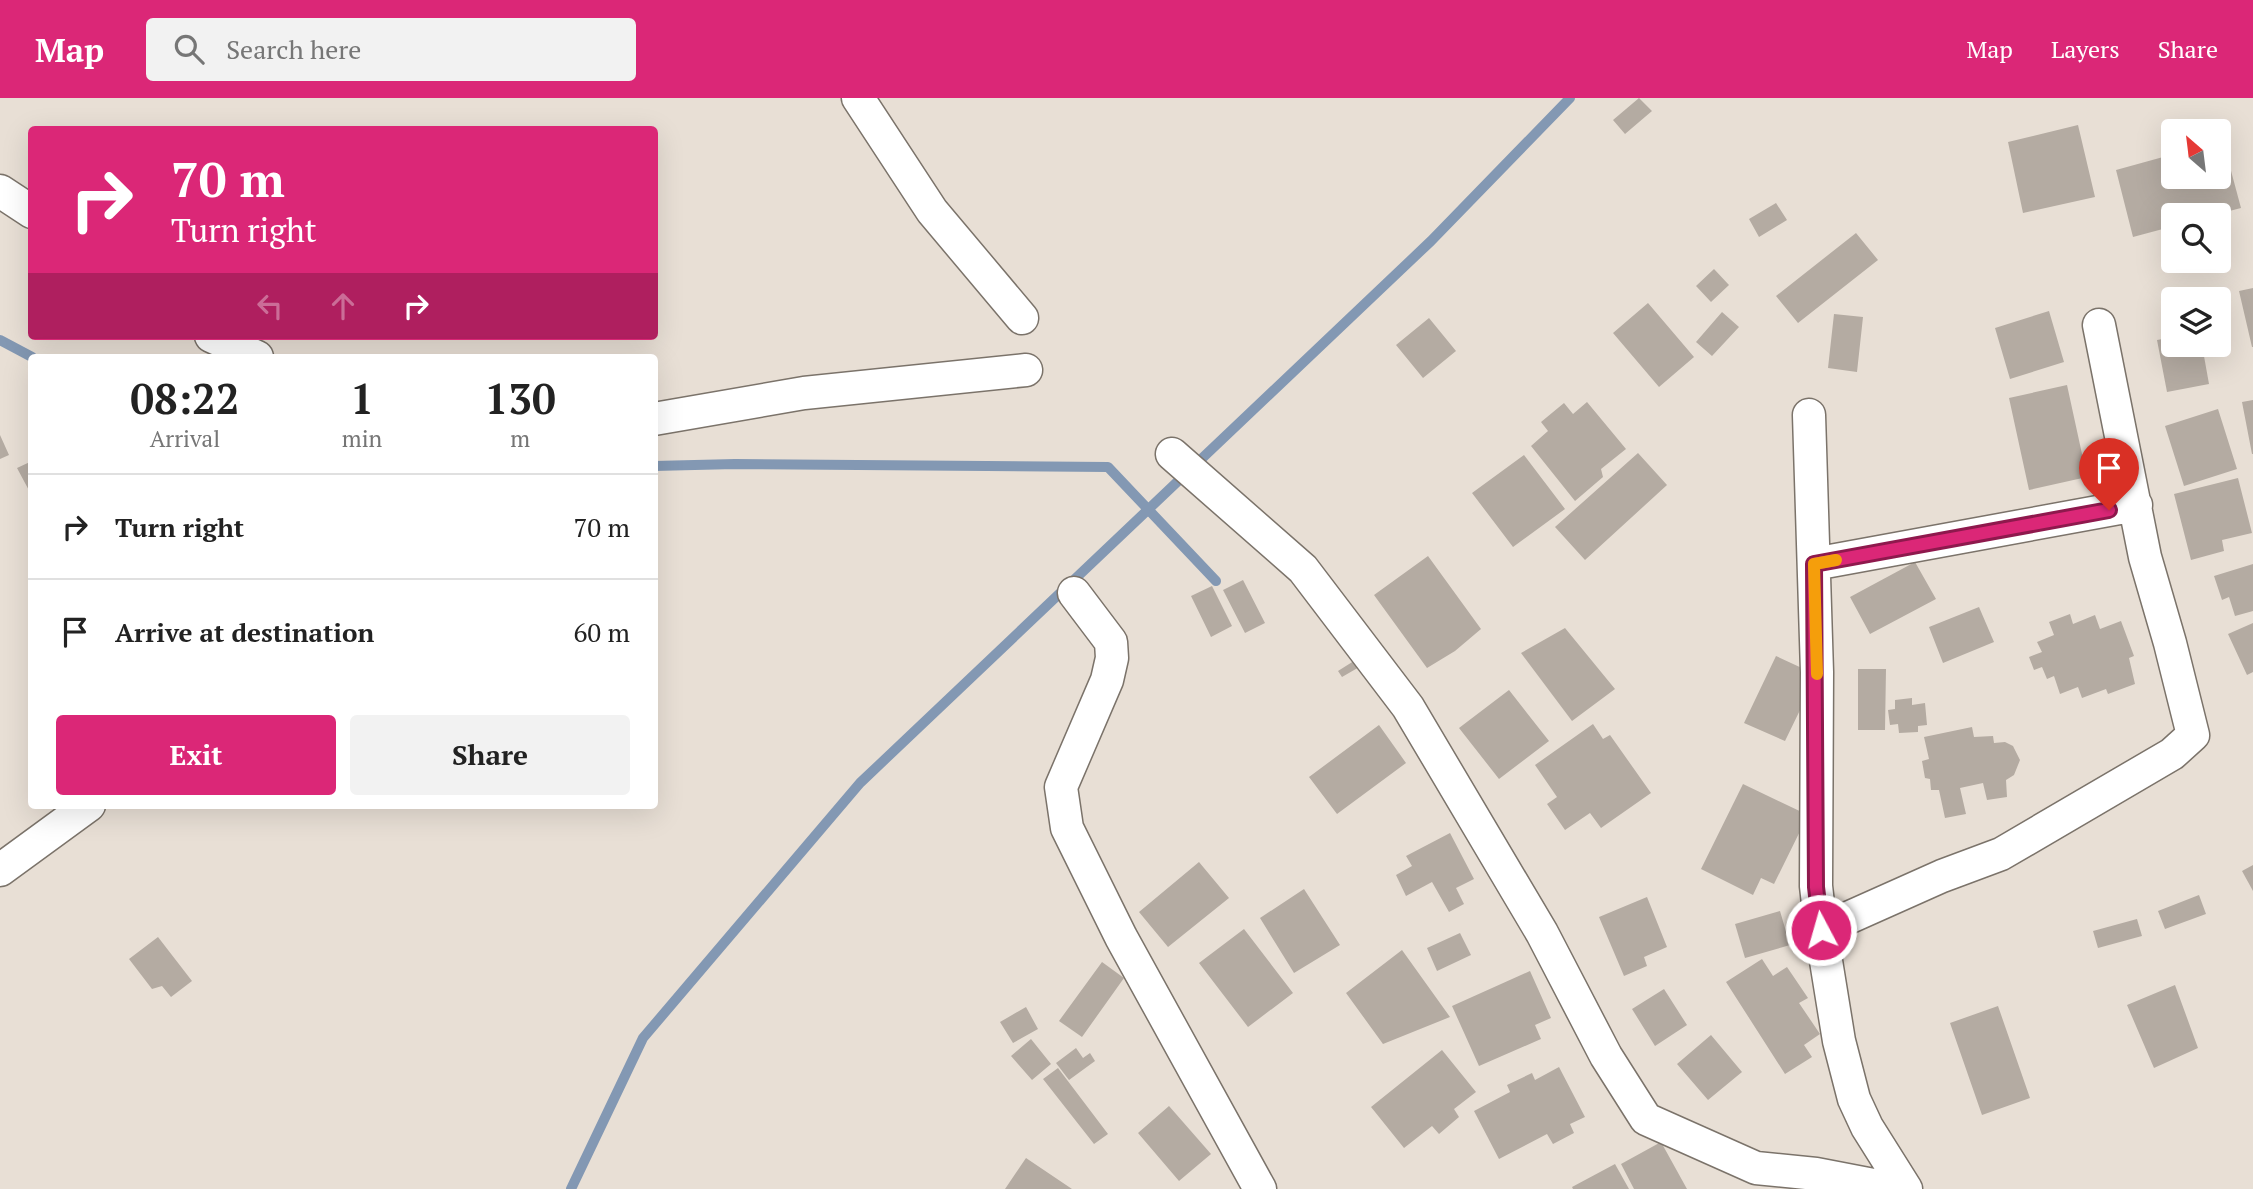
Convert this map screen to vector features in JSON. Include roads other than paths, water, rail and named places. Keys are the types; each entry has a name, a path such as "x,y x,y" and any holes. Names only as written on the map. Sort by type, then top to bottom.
{"street":[{"path":"858,98 932,211 1022,318"},
{"path":"0,191 28,209"},
{"path":"1821,930 1942,876 2001,854 2172,754 2193,736 2145,557 2099,325"},
{"path":"220,340 250,354"},
{"path":"658,418 804,393 1026,370"},
{"path":"1809,415 1814,564 1816,887 1821,930 1839,1041 1854,1099 1867,1128 1906,1189"},
{"path":"1172,454 1303,569 1408,707 1542,933 1606,1056 1646,1119 1756,1168 1816,1174 1895,1189"},
{"path":"1814,564 2136,505"},
{"path":"1074,593 1111,642 1112,658 1107,681 1061,787 1067,828 1121,937 1260,1189"},
{"path":"0,870 84,809"}],"waterway":[{"path":"571,1189 643,1038 860,783 1431,241 1570,98"},
{"path":"0,340 28,355"},
{"path":"658,466 1108,467 1216,581"}]}
